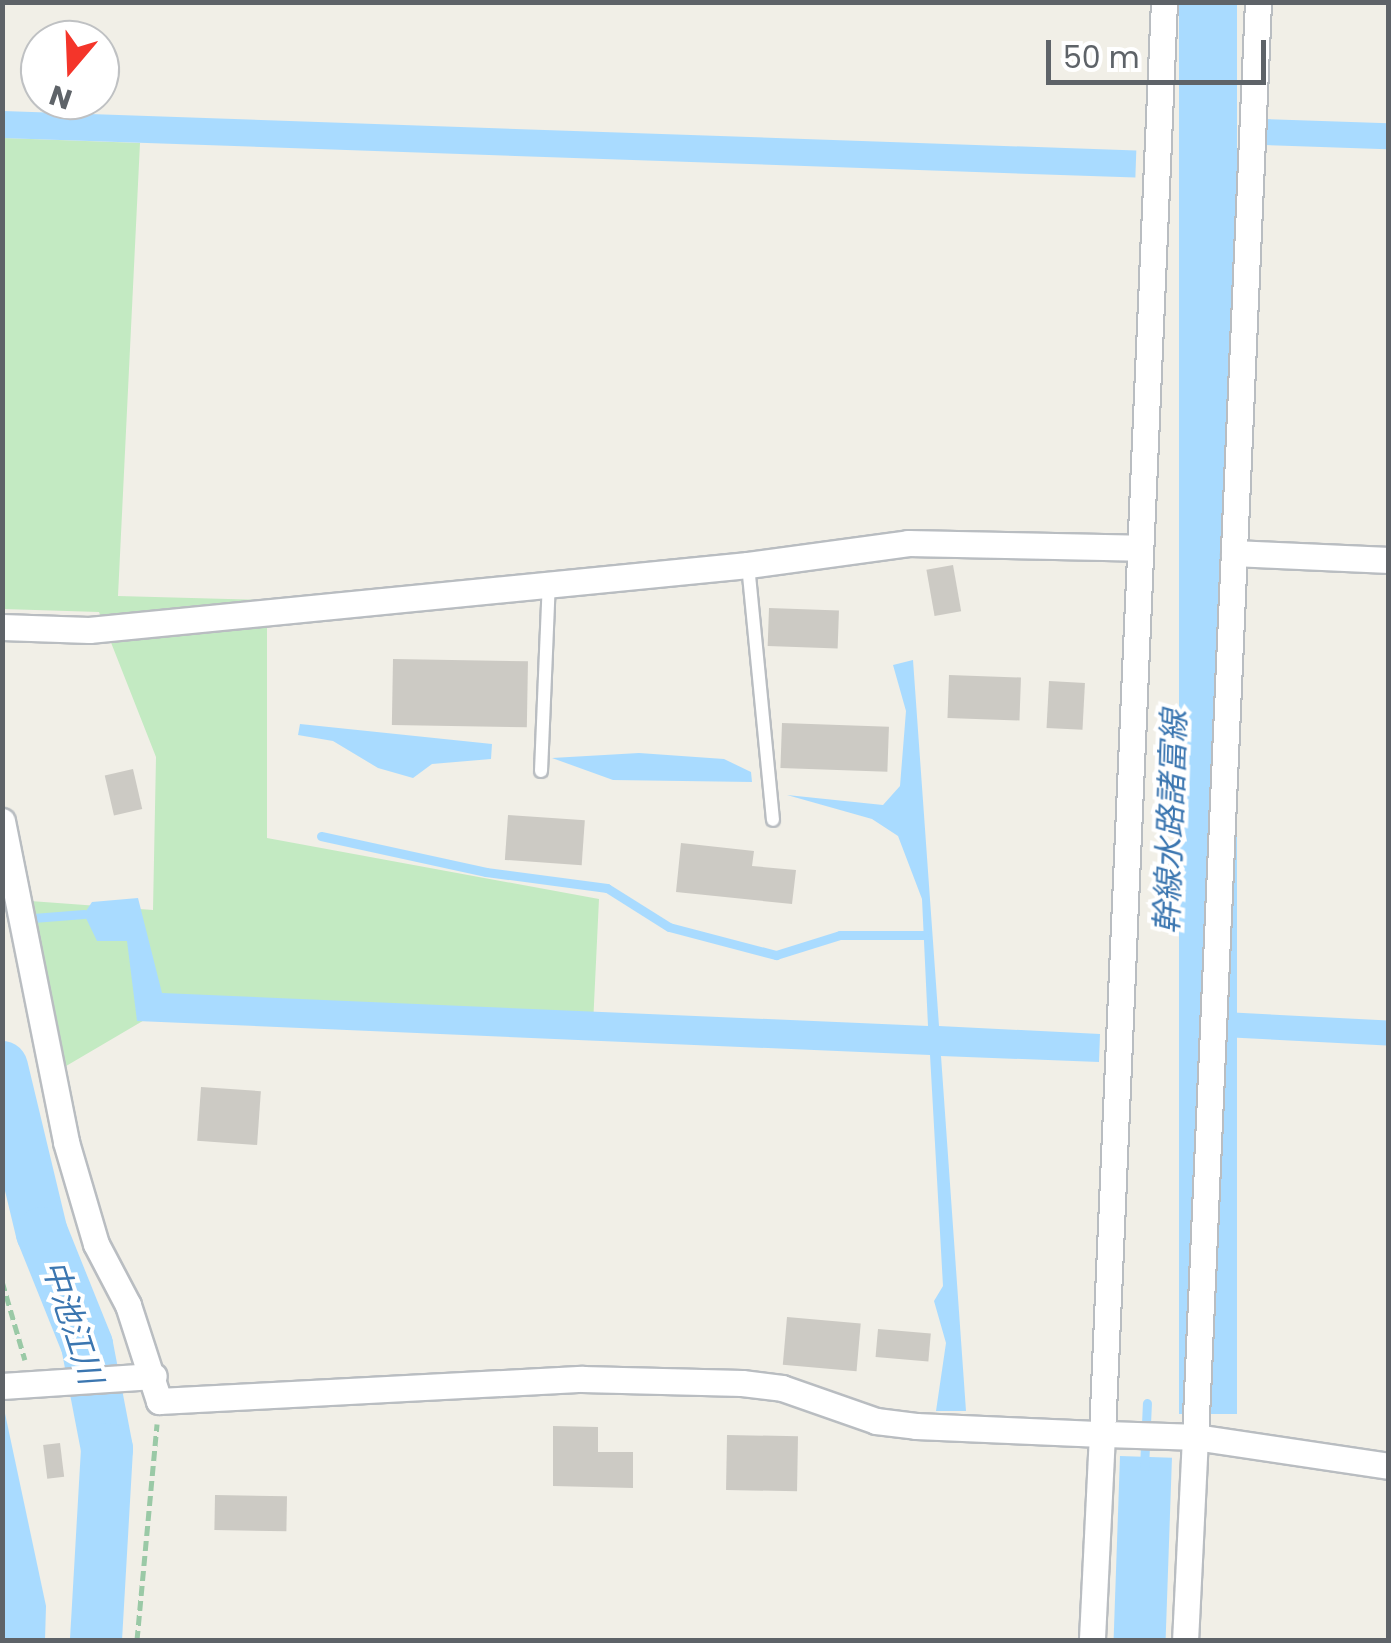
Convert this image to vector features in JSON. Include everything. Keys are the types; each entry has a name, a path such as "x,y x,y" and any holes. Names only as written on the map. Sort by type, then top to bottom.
{"street":[{"path":"1092,1640 1164,2"},
{"path":"1185,1640 1258,2"},
{"path":"2,627 89,630 748,565 908,543 1140,548"},
{"path":"1234,553 1388,560"},
{"path":"2,821 66,1142 96,1244 157,1389"},
{"path":"2,1386 32,1383 157,1389 582,1379 742,1383 782,1388 896,1424 1194,1437 1388,1466"}],"lane":[{"path":"748,565 773,820"},
{"path":"541,771 549,583"}],"path":[{"path":"2,1281 32,1383"},
{"path":"137,1640 157,1389"}],"green space":[{"path":"3,138 140,143 118,596 267,600 267,838 599,899 593,1025 158,1012 44,1079 3,899 153,910 156,757 99,612 3,609"}],"water":[{"path":"1179,3 1237,3 1237,1414 1179,1414"},
{"path":"3,111 20,112 20,120 120,120 120,115 1136,151 1135,178 2,138"},
{"path":"1266,119 1388,123 1387,149 1265,145"},
{"path":"913,660 939,1026 1100,1034 1099,1062 941,1056 966,1411 936,1411 946,1343 934,1301 943,1286 930,1055 137,1021 127,941 97,941 84,914 92,902 138,898 162,993 928,1026 922,899 898,836 872,819 787,795 883,805 900,786 906,711 893,665"},
{"path":"300,724 492,744 491,759 432,764 413,778 378,768 333,741 298,735"},
{"path":"639,753 724,759 751,772 752,782 613,780 552,758"},
{"path":"1224,1012 1388,1021 1386,1046 1223,1037"},
{"path":"3,1404 46,1606 45,1640 3,1640"},
{"path":"1120,1456 1172,1458 1166,1640 1114,1640"}],"building":[{"path":"953,565 961,611 935,616 926,570"},
{"path":"769,608 839,610 838,648 768,646"},
{"path":"393,659 528,661 527,727 392,725"},
{"path":"949,675 1021,678 1019,720 947,718"},
{"path":"1049,681 1085,683 1082,730 1047,728"},
{"path":"782,723 889,727 887,772 780,768"},
{"path":"133,769 142,809 114,815 105,776"},
{"path":"508,815 585,820 582,865 505,860"},
{"path":"681,843 754,851 752,866 796,870 792,904 676,892"},
{"path":"201,1087 261,1091 257,1145 197,1141"},
{"path":"787,1317 861,1323 857,1371 783,1365"},
{"path":"878,1329 931,1334 928,1362 876,1357"},
{"path":"553,1426 598,1427 598,1452 633,1452 633,1488 553,1486"},
{"path":"727,1435 798,1436 797,1491 726,1490"},
{"path":"60,1443 64,1477 47,1479 43,1445"},
{"path":"215,1495 287,1496 286,1531 214,1530"}],"waterway":[{"path":"321,836 486,872 607,888 669,927 776,955 840,935 924,935"},
{"path":"33,918 84,914"},
{"name":"中池江川","path":"2,1067 42,1233 87,1345 107,1449 96,1640"},
{"name":"幹線水路諸富線","path":"1144,1468 1147,1403"}]}
